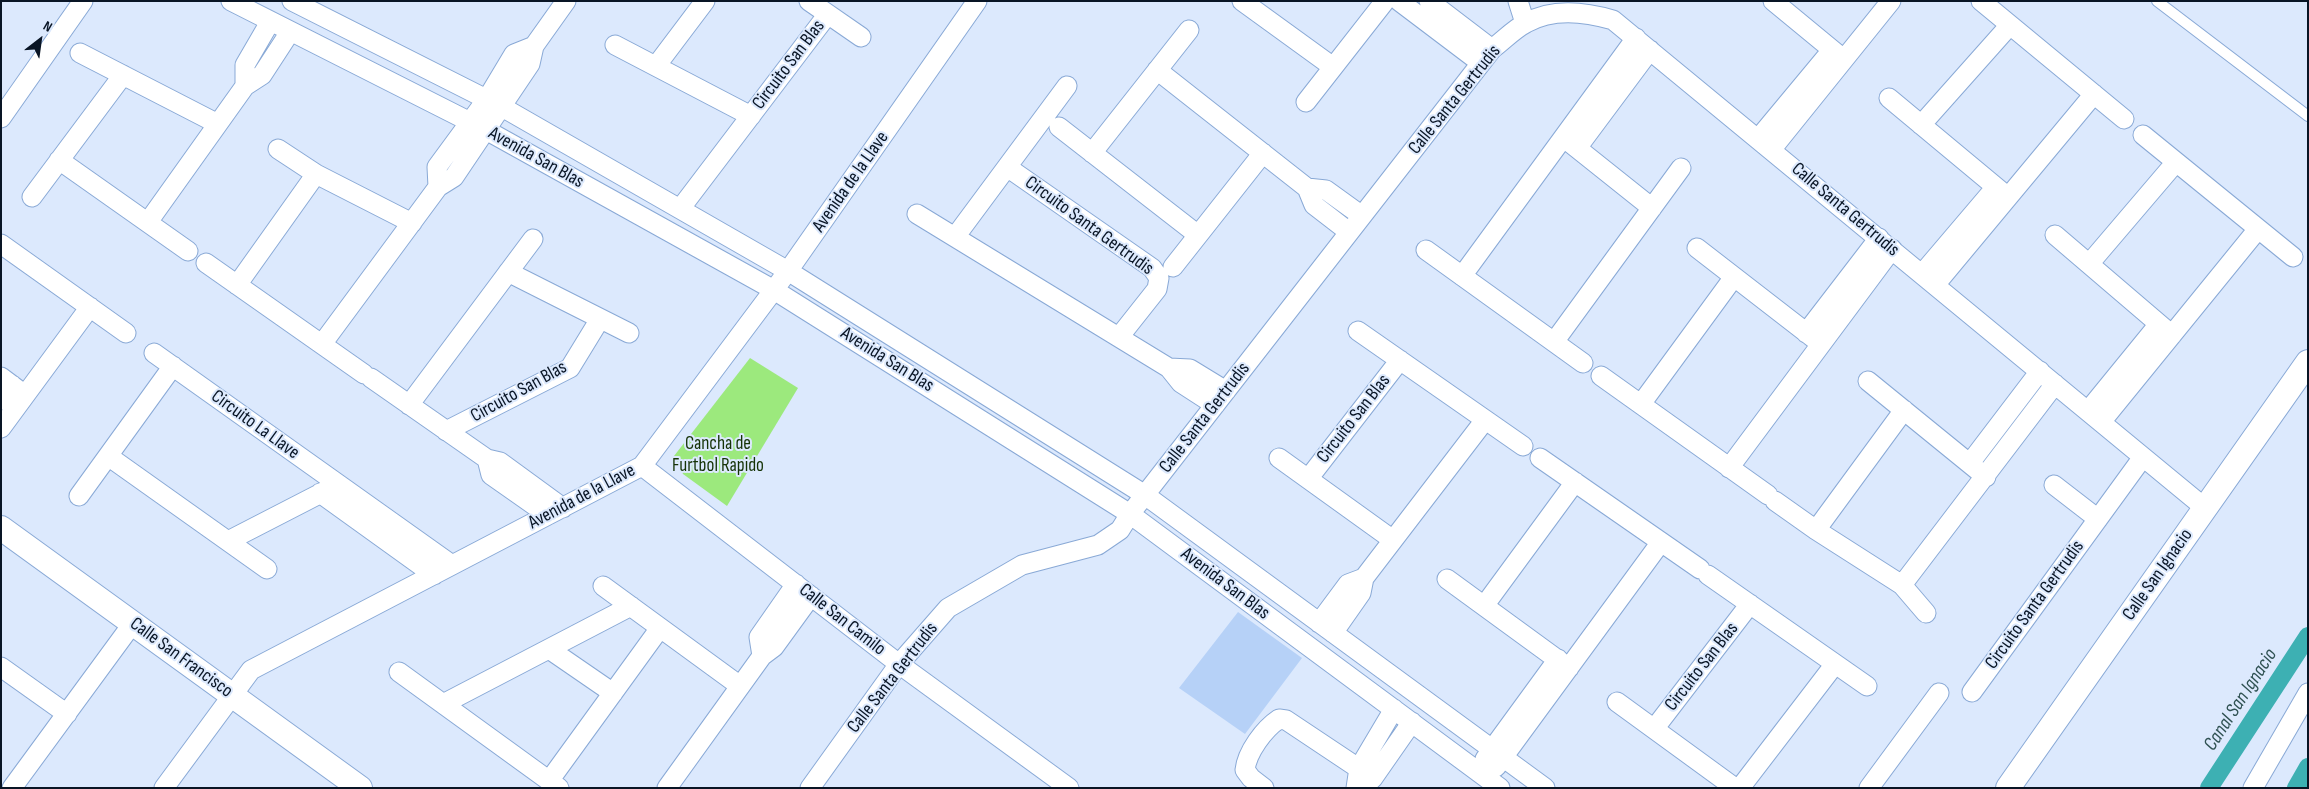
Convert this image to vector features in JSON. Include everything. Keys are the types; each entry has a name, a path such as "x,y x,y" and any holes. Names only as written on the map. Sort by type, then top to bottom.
{"street":[{"path":"1,118 83,1"},
{"name":"Avenida San Blas","path":"232,1 270,22 486,130 774,290 1130,514 1488,779"},
{"path":"656,66 705,1"},
{"name":"Circuito San Blas","path":"809,1 861,38"},
{"name":"Avenida de la Llave","path":"164,788 252,670 642,466 788,271 977,1"},
{"path":"1242,1 1333,67"},
{"path":"1306,102 1385,1"},
{"path":"1398,1 1487,56"},
{"path":"1429,1 1487,56"},
{"path":"1518,1 1539,12"},
{"path":"1773,1 1838,55"},
{"path":"1765,144 1838,55 1890,1"},
{"path":"1982,1 2124,119"},
{"name":"Avenida San Blas","path":"299,3 494,103 788,271 1145,495 1545,788"},
{"path":"438,186 437,167 470,122 494,103 530,64 534,46 558,4"},
{"name":"Calle Santa Gertrudis","path":"810,788 899,664 948,608 1022,565 1098,545 1120,530 1130,514 1487,56 1539,12 1568,7 1613,20 2205,508"},
{"name":"Circuito San Blas","path":"680,209 828,14"},
{"path":"245,86 245,64 270,22"},
{"path":"1921,125 2010,25"},
{"path":"1092,153 1189,30"},
{"path":"148,222 245,86 262,76 290,32"},
{"path":"1462,276 1570,143 1643,44"},
{"name":"Circuito San Blas","path":"615,45 751,116"},
{"path":"80,53 218,124"},
{"path":"1157,70 1307,188 1314,205 1350,232"},
{"path":"32,197 123,75"},
{"name":"Circuito Santa Gertrudis","path":"955,237 1067,86"},
{"path":"1929,280 2002,192 2094,94"},
{"path":"1889,98 2002,192"},
{"path":"322,344 438,186 454,178 486,130 494,103"},
{"path":"1059,127 1198,235"},
{"path":"2143,134 2293,257"},
{"path":"1570,143 1652,208"},
{"path":"278,149 316,174 412,223"},
{"name":"Circuito Santa Gertrudis","path":"1173,267 1263,153"},
{"path":"59,160 188,250"},
{"path":"2089,264 2176,162"},
{"name":"Circuito Santa Gertrudis","path":"1007,167 1152,268 1159,278 1157,289 1119,338"},
{"path":"1554,342 1681,168"},
{"path":"237,285 316,174"},
{"path":"1307,188 1326,190 1362,216"},
{"path":"918,214 1169,368 1190,369 1221,398"},
{"path":"2094,416 2166,329 2258,229"},
{"path":"2055,235 2166,329"},
{"path":"409,405 533,239"},
{"path":"1,244 126,333"},
{"path":"1729,468 1813,339 1885,244"},
{"path":"1697,248 1813,339"},
{"path":"1426,250 1582,363"},
{"name":"Circuito San Blas","path":"206,263 487,459 500,462 555,512"},
{"path":"508,272 629,334"},
{"path":"1641,404 1734,277"},
{"path":"1,428 10,389 90,307"},
{"name":"Circuito San Blas","path":"446,431 570,368 600,319"},
{"name":"Circuito San Blas","path":"1358,331 1523,446"},
{"name":"Circuito La Llave","path":"154,353 452,565"},
{"name":"Circuito San Blas","path":"1308,479 1400,360"},
{"name":"Calle San Ignacio","path":"2008,788 2308,362"},
{"path":"80,496 173,366"},
{"path":"1970,463 2040,371"},
{"path":"1601,376 1816,530 1902,585 1926,613"},
{"path":"1868,381 1986,476"},
{"path":"1902,585 2055,384"},
{"path":"1816,530 1904,410"},
{"path":"1326,628 1361,594 1364,578 1485,420"},
{"path":"108,456 267,569"},
{"name":"Circuito Santa Gertrudis","path":"1972,692 2143,457"},
{"name":"Circuito San Blas","path":"1279,458 1393,540"},
{"name":"Circuito San Blas","path":"1540,458 1867,686"},
{"name":"Calle San Camilo","path":"642,466 899,664 1069,788"},
{"path":"1484,606 1574,482"},
{"path":"228,541 338,484"},
{"path":"2054,485 2098,518"},
{"path":"320,494 434,575"},
{"name":"Calle San Francisco","path":"1,528 360,788"},
{"path":"1488,779 1498,753 1563,663 1661,542"},
{"path":"1446,579 1563,663"},
{"path":"602,586 740,686"},
{"path":"667,788 762,656 759,637 804,590"},
{"name":"Circuito San Blas","path":"1654,729 1750,604"},
{"path":"443,704 631,606"},
{"path":"12,788 133,623"},
{"path":"399,672 554,784 613,693 660,628"},
{"path":"549,649 613,693"},
{"path":"1740,788 1834,664"},
{"path":"1,667 66,714"},
{"path":"1869,788 1939,693"},
{"path":"2254,788 2308,693"},
{"name":"Circuito San Blas","path":"1616,702 1735,788"},
{"path":"1365,778 1394,709"},
{"path":"1264,788 1251,778 1245,770 1246,760 1271,724 1279,719 1286,720 1365,778"},
{"path":"1356,788 1412,722"}],"lane":[{"path":"2157,1 2308,116"}],"green space":[{"name":"Cancha de Furtbol Rapido","path":"750,358 798,388 727,506 683,474 674,456"}],"building":[{"path":"1238,612 1302,658 1245,734 1179,688"}],"waterway":[{"name":"Canal San Ignacio","path":"2209,788 2308,636"},
{"path":"2296,788 2308,767"}]}
